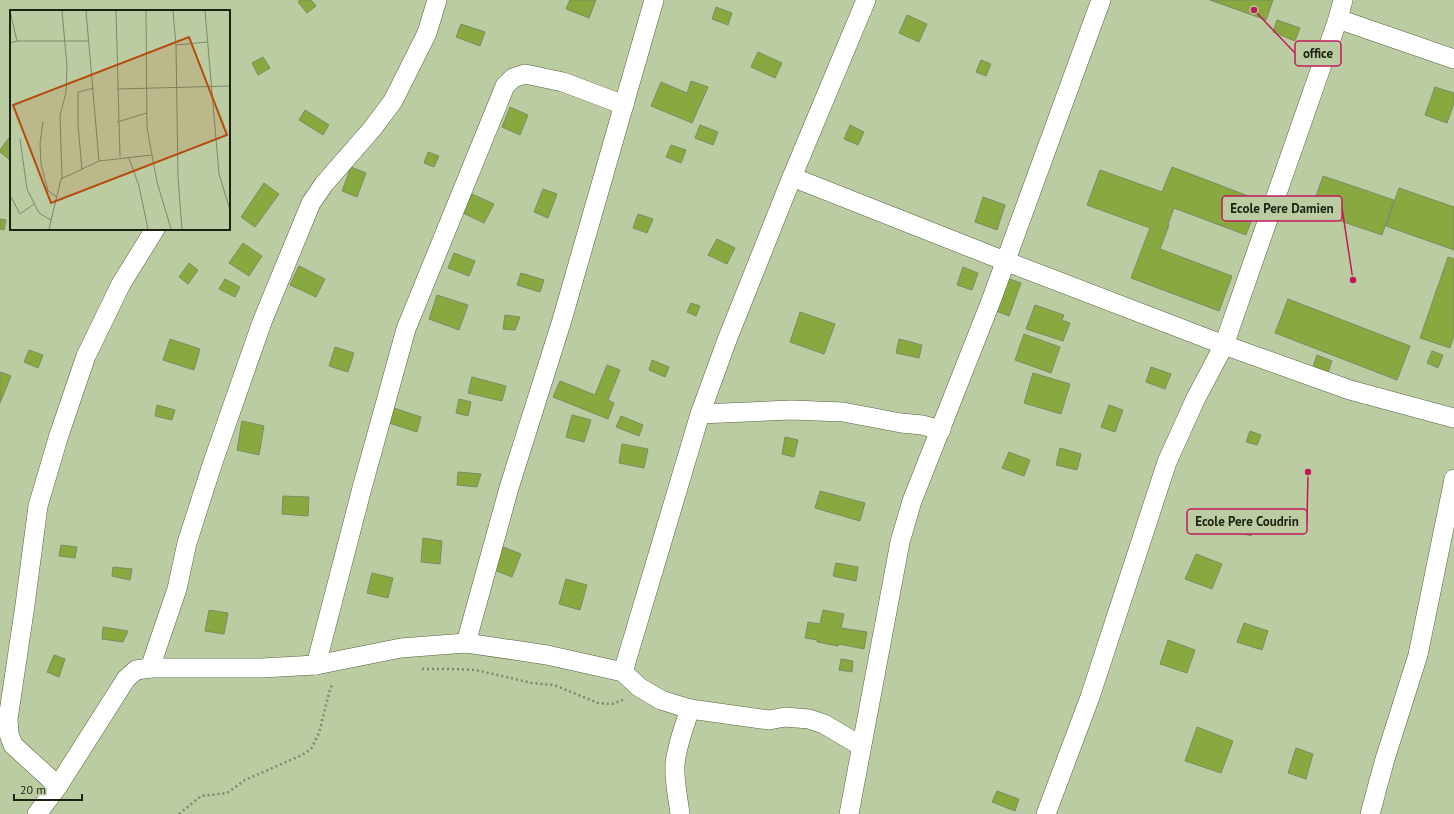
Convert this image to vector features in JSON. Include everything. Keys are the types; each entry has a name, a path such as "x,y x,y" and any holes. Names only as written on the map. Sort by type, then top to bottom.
{"street":[{"path":"150,668 177,589 188,543 213,462 262,322 310,203 324,184 372,129 393,101 427,33 438,0"},
{"path":"466,643 509,488 562,320 654,0"},
{"path":"623,672 700,414 727,340 792,177 866,0"},
{"path":"849,814 900,542 912,501 941,430 1005,261 1101,0"},
{"path":"1046,814 1090,697 1167,462 1195,400 1224,345 1338,19 1343,0"},
{"path":"1338,19 1454,59"},
{"path":"316,665 362,488 406,329 505,86 512,78 525,74 563,82 624,105"},
{"path":"792,177 1224,345 1350,390 1454,418"},
{"path":"58,786 14,745 9,734 8,718 38,506 58,435 86,356 121,284 155,230"},
{"path":"700,414 791,410 843,412 901,423 922,425 941,430"},
{"path":"1370,814 1385,760 1418,655 1454,479"},
{"path":"37,814 58,786 126,679 136,670 150,668 262,668 316,665 401,648 466,643 547,654 623,672 639,687 661,700 690,709 769,720 785,717 809,719 824,724 861,746"},
{"path":"680,814 675,779 675,764 678,747 690,709"}],"path":[{"path":"417,670 476,670 532,683 554,686 598,703 612,704 626,699 639,687"},
{"path":"179,814 201,796 227,793 245,780 302,755 311,749 319,733 330,689 334,681"}],"building":[{"path":"300,0 311,0 316,6 307,13 298,2"},
{"path":"570,0 596,0 589,18 566,9"},
{"path":"1210,0 1273,0 1266,20"},
{"path":"716,7 732,13 728,25 712,19"},
{"path":"907,15 927,24 919,42 899,33"},
{"path":"1277,20 1300,28 1295,41 1273,32"},
{"path":"461,24 485,32 480,46 456,37"},
{"path":"758,52 782,63 775,78 751,67"},
{"path":"263,57 270,68 258,75 252,63"},
{"path":"981,60 991,64 986,76 976,72"},
{"path":"691,81 708,87 692,123 651,106 661,82 687,93"},
{"path":"1435,87 1454,93 1454,103 1447,123 1425,115"},
{"path":"510,107 528,115 520,135 502,127"},
{"path":"305,110 329,125 323,135 299,120"},
{"path":"700,125 718,132 713,145 695,138"},
{"path":"850,125 864,132 858,145 844,139"},
{"path":"10,136 10,160 0,152"},
{"path":"671,145 686,150 681,163 666,157"},
{"path":"428,152 439,156 434,167 424,163"},
{"path":"351,167 366,173 357,197 342,191"},
{"path":"1172,167 1259,200 1246,235 1174,208 1168,224 1169,225 1160,249 1232,276 1219,311 1131,278 1150,228 1087,205 1100,170 1162,192"},
{"path":"1323,176 1394,200 1382,235 1311,211"},
{"path":"264,183 279,194 255,227 241,217"},
{"path":"1399,188 1454,207 1454,250 1386,226"},
{"path":"543,189 557,194 548,218 534,212"},
{"path":"472,194 494,204 484,223 463,213"},
{"path":"983,197 1005,205 997,230 975,222"},
{"path":"638,214 653,219 647,233 633,228"},
{"path":"0,219 6,220 4,230 0,229"},
{"path":"717,239 735,248 727,264 708,255"},
{"path":"243,243 262,256 249,276 229,263"},
{"path":"454,253 475,261 469,276 448,268"},
{"path":"1448,257 1454,259 1454,335 1450,348 1420,338"},
{"path":"189,263 198,270 188,284 179,277"},
{"path":"299,266 325,279 316,297 290,285"},
{"path":"963,267 978,273 972,290 957,285"},
{"path":"521,273 544,280 540,292 517,285"},
{"path":"1007,278 1021,283 1009,316 996,311"},
{"path":"225,279 240,287 235,297 219,289"},
{"path":"437,295 468,305 459,330 429,319"},
{"path":"1288,299 1410,346 1397,380 1275,333"},
{"path":"691,303 700,306 696,316 687,312"},
{"path":"1035,305 1064,315 1062,320 1070,323 1063,341 1026,329"},
{"path":"800,312 835,324 824,354 790,342"},
{"path":"505,315 520,317 515,330 503,329"},
{"path":"1024,334 1060,347 1051,373 1015,360"},
{"path":"170,339 200,349 194,370 163,360"},
{"path":"899,339 922,345 919,358 896,353"},
{"path":"335,347 354,353 348,372 329,366"},
{"path":"29,350 43,355 38,368 24,362"},
{"path":"1432,351 1443,355 1438,368 1427,363"},
{"path":"1317,355 1332,361 1328,372 1313,367"},
{"path":"652,360 669,367 665,377 649,370"},
{"path":"607,365 620,370 608,400 614,403 608,419 553,397 560,381 595,395"},
{"path":"1151,367 1171,374 1165,389 1146,382"},
{"path":"1,372 11,376 0,403 0,375"},
{"path":"1033,373 1070,384 1061,414 1024,403"},
{"path":"472,377 506,386 502,401 468,393"},
{"path":"459,399 471,402 468,416 456,413"},
{"path":"157,405 175,410 172,420 155,416"},
{"path":"1109,405 1123,410 1115,432 1101,427"},
{"path":"394,408 421,417 417,432 389,423"},
{"path":"572,415 591,420 584,442 566,437"},
{"path":"621,416 643,425 639,436 616,427"},
{"path":"242,421 264,426 259,455 237,450"},
{"path":"1250,431 1261,435 1257,445 1246,442"},
{"path":"785,437 798,440 794,457 782,454"},
{"path":"622,444 648,449 644,468 619,463"},
{"path":"1060,448 1081,454 1077,470 1056,465"},
{"path":"1009,452 1030,460 1024,476 1002,468"},
{"path":"458,472 481,474 477,487 457,485"},
{"path":"820,491 865,503 860,521 815,508"},
{"path":"283,496 309,497 308,516 282,514"},
{"path":"1245,514 1258,518 1251,536 1238,532"},
{"path":"423,538 442,541 440,564 421,562"},
{"path":"61,545 77,547 75,558 59,556"},
{"path":"503,547 521,554 512,577 494,570"},
{"path":"1196,554 1222,564 1212,589 1185,579"},
{"path":"836,563 858,567 856,581 833,576"},
{"path":"113,567 132,569 130,580 112,576"},
{"path":"372,573 393,578 388,598 367,593"},
{"path":"566,579 587,585 580,610 559,604"},
{"path":"209,610 228,613 224,634 205,631"},
{"path":"823,610 844,614 841,628 867,632 864,649 839,644 838,646 805,638 808,622 820,624"},
{"path":"1244,623 1268,631 1262,650 1237,642"},
{"path":"103,627 128,631 123,642 102,639"},
{"path":"1168,640 1195,650 1187,673 1160,664"},
{"path":"54,655 65,659 59,677 47,672"},
{"path":"841,659 853,661 852,672 839,670"},
{"path":"1197,727 1233,741 1221,773 1185,761"},
{"path":"1296,748 1313,754 1306,779 1288,773"},
{"path":"997,791 1019,799 1015,811 992,802"}],"place":[{"name":"office","path":"1254,10"},
{"name":"Ecole Pere Damien","path":"1353,280"},
{"name":"Ecole Pere Coudrin","path":"1308,472"}]}
